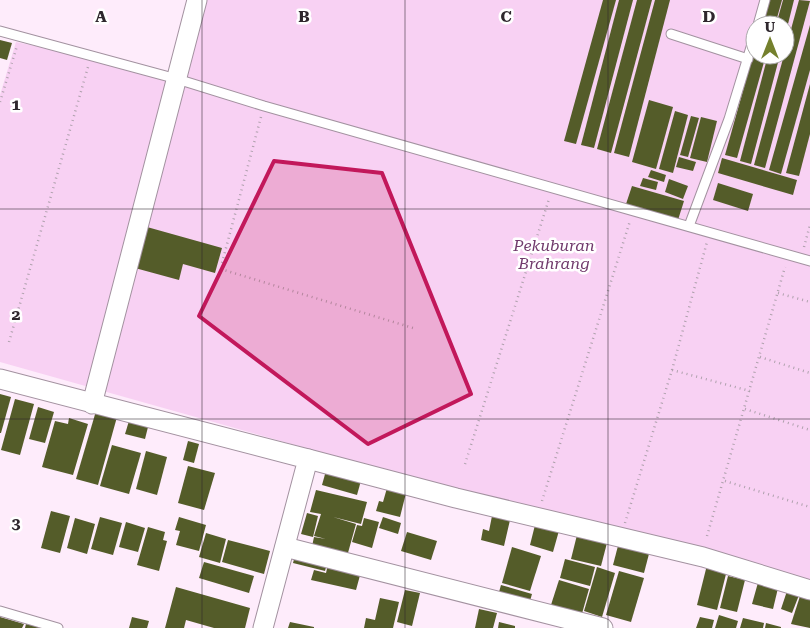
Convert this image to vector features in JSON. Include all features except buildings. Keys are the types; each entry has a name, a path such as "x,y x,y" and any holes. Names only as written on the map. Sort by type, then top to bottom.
{"street":[{"path":"92,404 197,0"},
{"path":"0,379 456,498 703,557 810,590"},
{"path":"263,628 308,459"},
{"path":"284,546 603,628"}],"lane":[{"path":"761,15 766,0"},
{"path":"0,31 177,79 264,106 810,261"},
{"path":"671,34 745,58"},
{"path":"690,226 729,119 746,65"},
{"path":"0,611 58,628"}],"path":[{"path":"0,102 20,36"},
{"path":"9,342 92,56"},
{"path":"264,106 222,263 224,270 413,328"},
{"path":"466,464 553,188"},
{"path":"541,503 634,211"},
{"path":"800,258 810,225"},
{"path":"623,529 672,370 710,232"},
{"path":"707,536 725,481 789,255"},
{"path":"778,292 810,302"},
{"path":"760,357 810,372"},
{"path":"672,370 750,391"},
{"path":"745,409 810,430"},
{"path":"725,481 810,507"}],"highlighted area":[{"path":"274,161 382,173 471,394 368,444 199,316"}],"green space":[{"name":"Pekuburan Brahrang","path":"206,0 810,0 810,590 0,362 0,95 16,42 186,77"}]}
